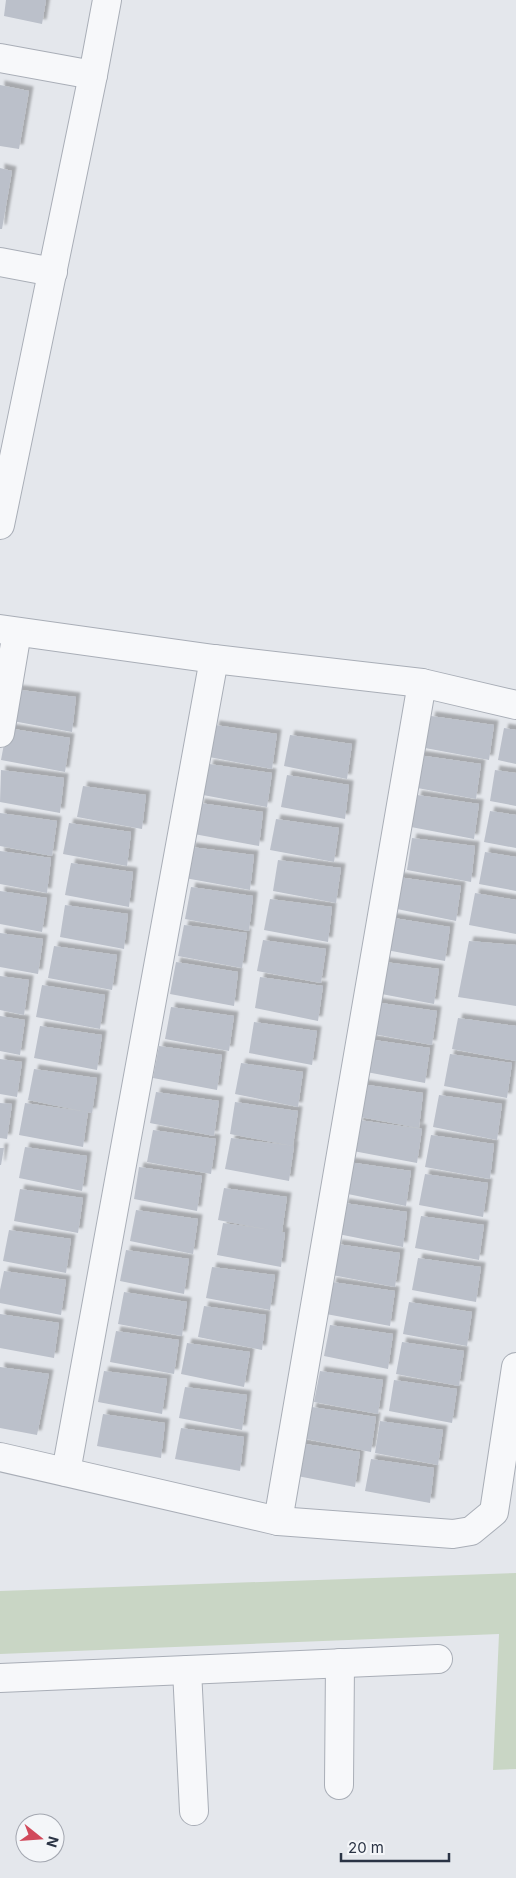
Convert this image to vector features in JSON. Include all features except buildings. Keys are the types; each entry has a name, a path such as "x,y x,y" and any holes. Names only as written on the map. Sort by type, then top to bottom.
{"street":[{"path":"0,525 5,481 53,272 94,75 107,0"},
{"path":"0,58 94,75"},
{"path":"0,262 53,272"},
{"path":"0,734 8,630 214,659 422,683 516,705"},
{"path":"66,1472 214,659"},
{"path":"278,1521 422,683"},
{"path":"0,1457 278,1521 453,1534 471,1531 494,1512 516,1367"},
{"path":"0,1678 438,1659"},
{"path":"339,1785 340,1663"},
{"path":"187,1670 194,1811"}],"green space":[{"path":"516,1573 516,1769 493,1770 499,1634 0,1654 0,1591"}]}
